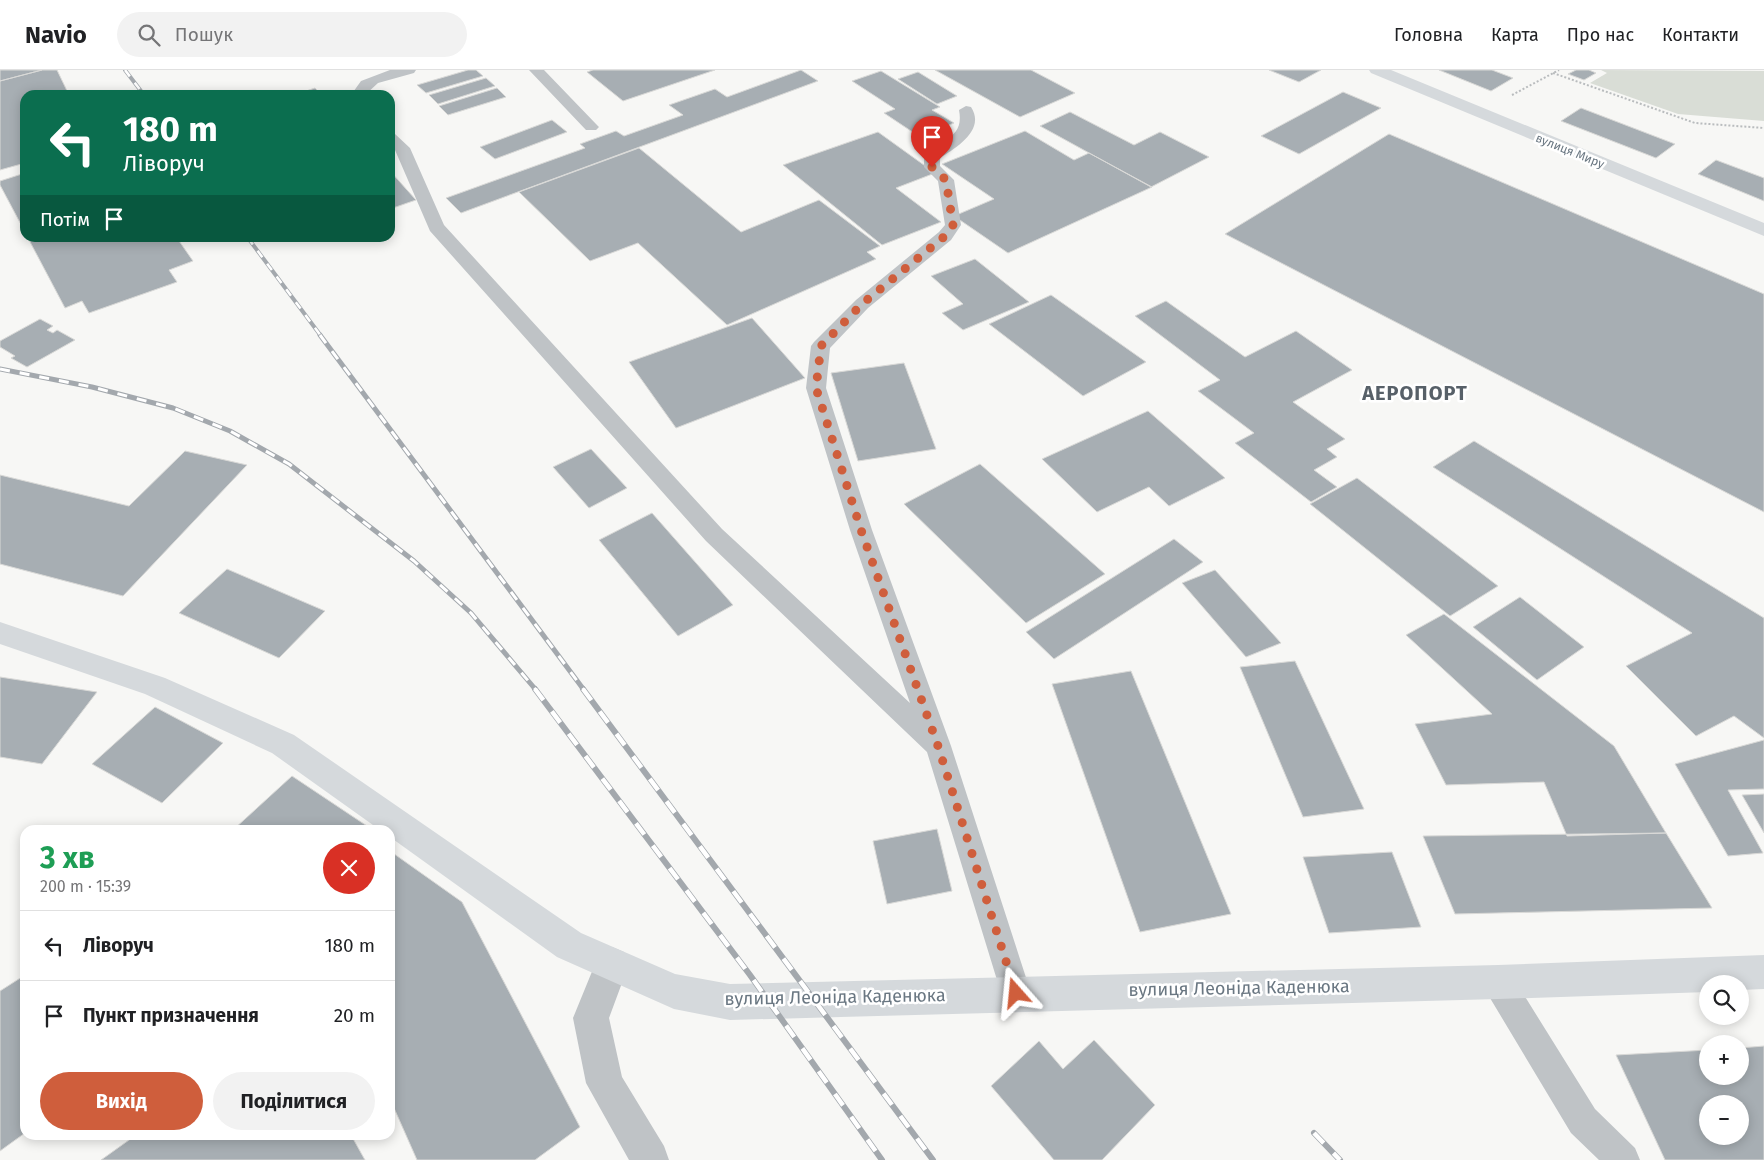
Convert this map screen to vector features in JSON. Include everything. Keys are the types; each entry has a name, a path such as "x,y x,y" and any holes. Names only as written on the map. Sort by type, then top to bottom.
{"street":[{"name":"вулиця Миру","path":"1377,70 1764,230"},
{"name":"вулиця Леоніда Каденюка","path":"0,634 155,686 283,744 569,945 674,992 730,1002 1016,993 1498,982 1764,972"},
{"path":"612,964 591,1018 605,1083 650,1160"}],"lane":[{"path":"360,90 376,78 409,70"},
{"path":"536,70 591,126"},
{"path":"966,110 970,119 965,132 932,156 932,167 946,180 953,225 945,236 862,304 821,346 816,388 861,530 938,746 1016,993"},
{"path":"395,142 402,148 436,227 714,535 938,746"},
{"path":"1498,982 1583,1121 1623,1160"}],"path":[{"path":"1478,113 1559,70"},
{"path":"1553,73 1695,123 1764,128"}],"shaded area":[{"path":"1601,70 1764,71 1764,121 1678,114 1590,83 1607,73"}],"building":[{"path":"0,70 42,70 0,81"},
{"path":"42,70 57,70 67,90 20,90 20,164 0,170 0,81"},
{"path":"468,70 476,70 483,76 426,93 417,85"},
{"path":"593,70 715,70 623,101 587,72"},
{"path":"801,70 818,81 461,213 446,198 585,148 580,144 616,131 624,136 683,115 669,105 715,89 727,97"},
{"path":"935,70 1031,70 1075,93 1020,117"},
{"path":"1269,70 1321,70 1299,82"},
{"path":"1439,70 1492,70 1513,78 1491,91"},
{"path":"1576,70 1589,70 1596,73 1584,80 1568,74"},
{"path":"881,71 940,107 932,110 954,123 920,137 884,113 895,109 852,81"},
{"path":"918,72 957,96 937,104 898,79"},
{"path":"486,78 495,86 438,104 429,95"},
{"path":"497,88 506,97 448,115 439,106"},
{"path":"1343,92 1381,108 1299,154 1261,136"},
{"path":"1581,108 1675,144 1656,158 1561,121"},
{"path":"1070,112 1134,145 1160,132 1209,157 1151,187 1040,126"},
{"path":"552,120 567,132 495,159 480,147"},
{"path":"1025,131 1074,160 1089,153 1152,187 1008,253 954,216 994,199 942,164"},
{"path":"878,132 935,173 896,188 941,222 882,245 783,165"},
{"path":"1389,134 1764,294 1764,512 1225,234"},
{"path":"639,148 741,232 819,200 880,246 867,252 876,259 727,325 638,243 590,261 519,192"},
{"path":"1716,160 1764,178 1764,201 1698,174"},
{"path":"20,175 20,223 0,185 0,181"},
{"path":"395,177 416,200 395,207"},
{"path":"30,242 180,242 193,261 169,270 177,282 89,313 82,301 65,308"},
{"path":"975,259 1029,302 963,330 942,313 963,304 931,276"},
{"path":"1051,295 1146,362 1083,396 989,324"},
{"path":"1166,301 1245,357 1296,331 1352,370 1293,402 1345,439 1327,449 1337,457 1314,470 1337,487 1311,502 1235,443 1254,433 1198,391 1220,380 1135,316"},
{"path":"752,318 805,378 676,428 629,362"},
{"path":"40,319 53,326 47,330 53,333 57,330 75,340 27,367 11,358 15,356 0,347 0,341"},
{"path":"904,363 936,449 858,461 831,373"},
{"path":"1148,411 1225,478 1169,506 1149,487 1097,512 1042,459"},
{"path":"1474,441 1764,618 1764,738 1734,716 1696,736 1626,666 1692,633 1433,467"},
{"path":"591,449 627,488 589,508 553,467"},
{"path":"185,451 247,465 123,596 0,564 0,475 129,506"},
{"path":"980,464 1105,574 1026,623 904,504"},
{"path":"1357,478 1498,586 1450,616 1310,504"},
{"path":"652,513 733,605 678,636 599,540"},
{"path":"1174,539 1203,562 1054,659 1026,632"},
{"path":"227,569 325,611 279,658 179,613"},
{"path":"1215,570 1281,643 1246,657 1182,583"},
{"path":"1520,597 1584,647 1537,680 1473,627"},
{"path":"1444,614 1614,746 1666,833 1567,836 1544,782 1446,785 1415,724 1492,714 1406,635"},
{"path":"1295,661 1364,809 1303,817 1240,667"},
{"path":"1131,671 1231,914 1140,932 1052,684"},
{"path":"0,677 97,692 42,764 0,757"},
{"path":"155,707 223,743 162,803 92,764"},
{"path":"1764,740 1764,789 1728,790 1763,853 1728,856 1675,764"},
{"path":"292,776 366,825 238,825"},
{"path":"1764,794 1764,833 1742,795"},
{"path":"937,829 952,891 887,904 873,841"},
{"path":"1666,833 1712,908 1455,914 1423,836"},
{"path":"1392,852 1421,927 1329,933 1303,857"},
{"path":"395,855 462,902 580,1127 535,1160 417,1160 395,1110"},
{"path":"20,978 20,1137 0,1151 0,991"},
{"path":"1094,1040 1155,1105 1102,1160 1054,1160 991,1086 1039,1041 1063,1069"},
{"path":"1764,1046 1764,1160 1665,1160 1616,1055 1699,1050 1699,1085 1749,1085 1749,1047"},
{"path":"129,1140 354,1140 365,1160 101,1160"}],"railway":[{"path":"125,70 140,90"},
{"path":"251,242 321,336"},
{"path":"320,335 584,690"},
{"path":"0,369 92,387 173,408 230,431 289,464 414,561 471,613 536,690"},
{"path":"535,689 750,975 882,1160"},
{"path":"583,689 933,1160"},
{"path":"1314,1133 1340,1160"}],"district":[{"name":"АЕРОПОРТ","path":"1415,393"}],"route":[{"path":"932,167 946,180 953,225 945,236 862,304 821,346 816,388 861,530 938,746 1016,993"}]}
